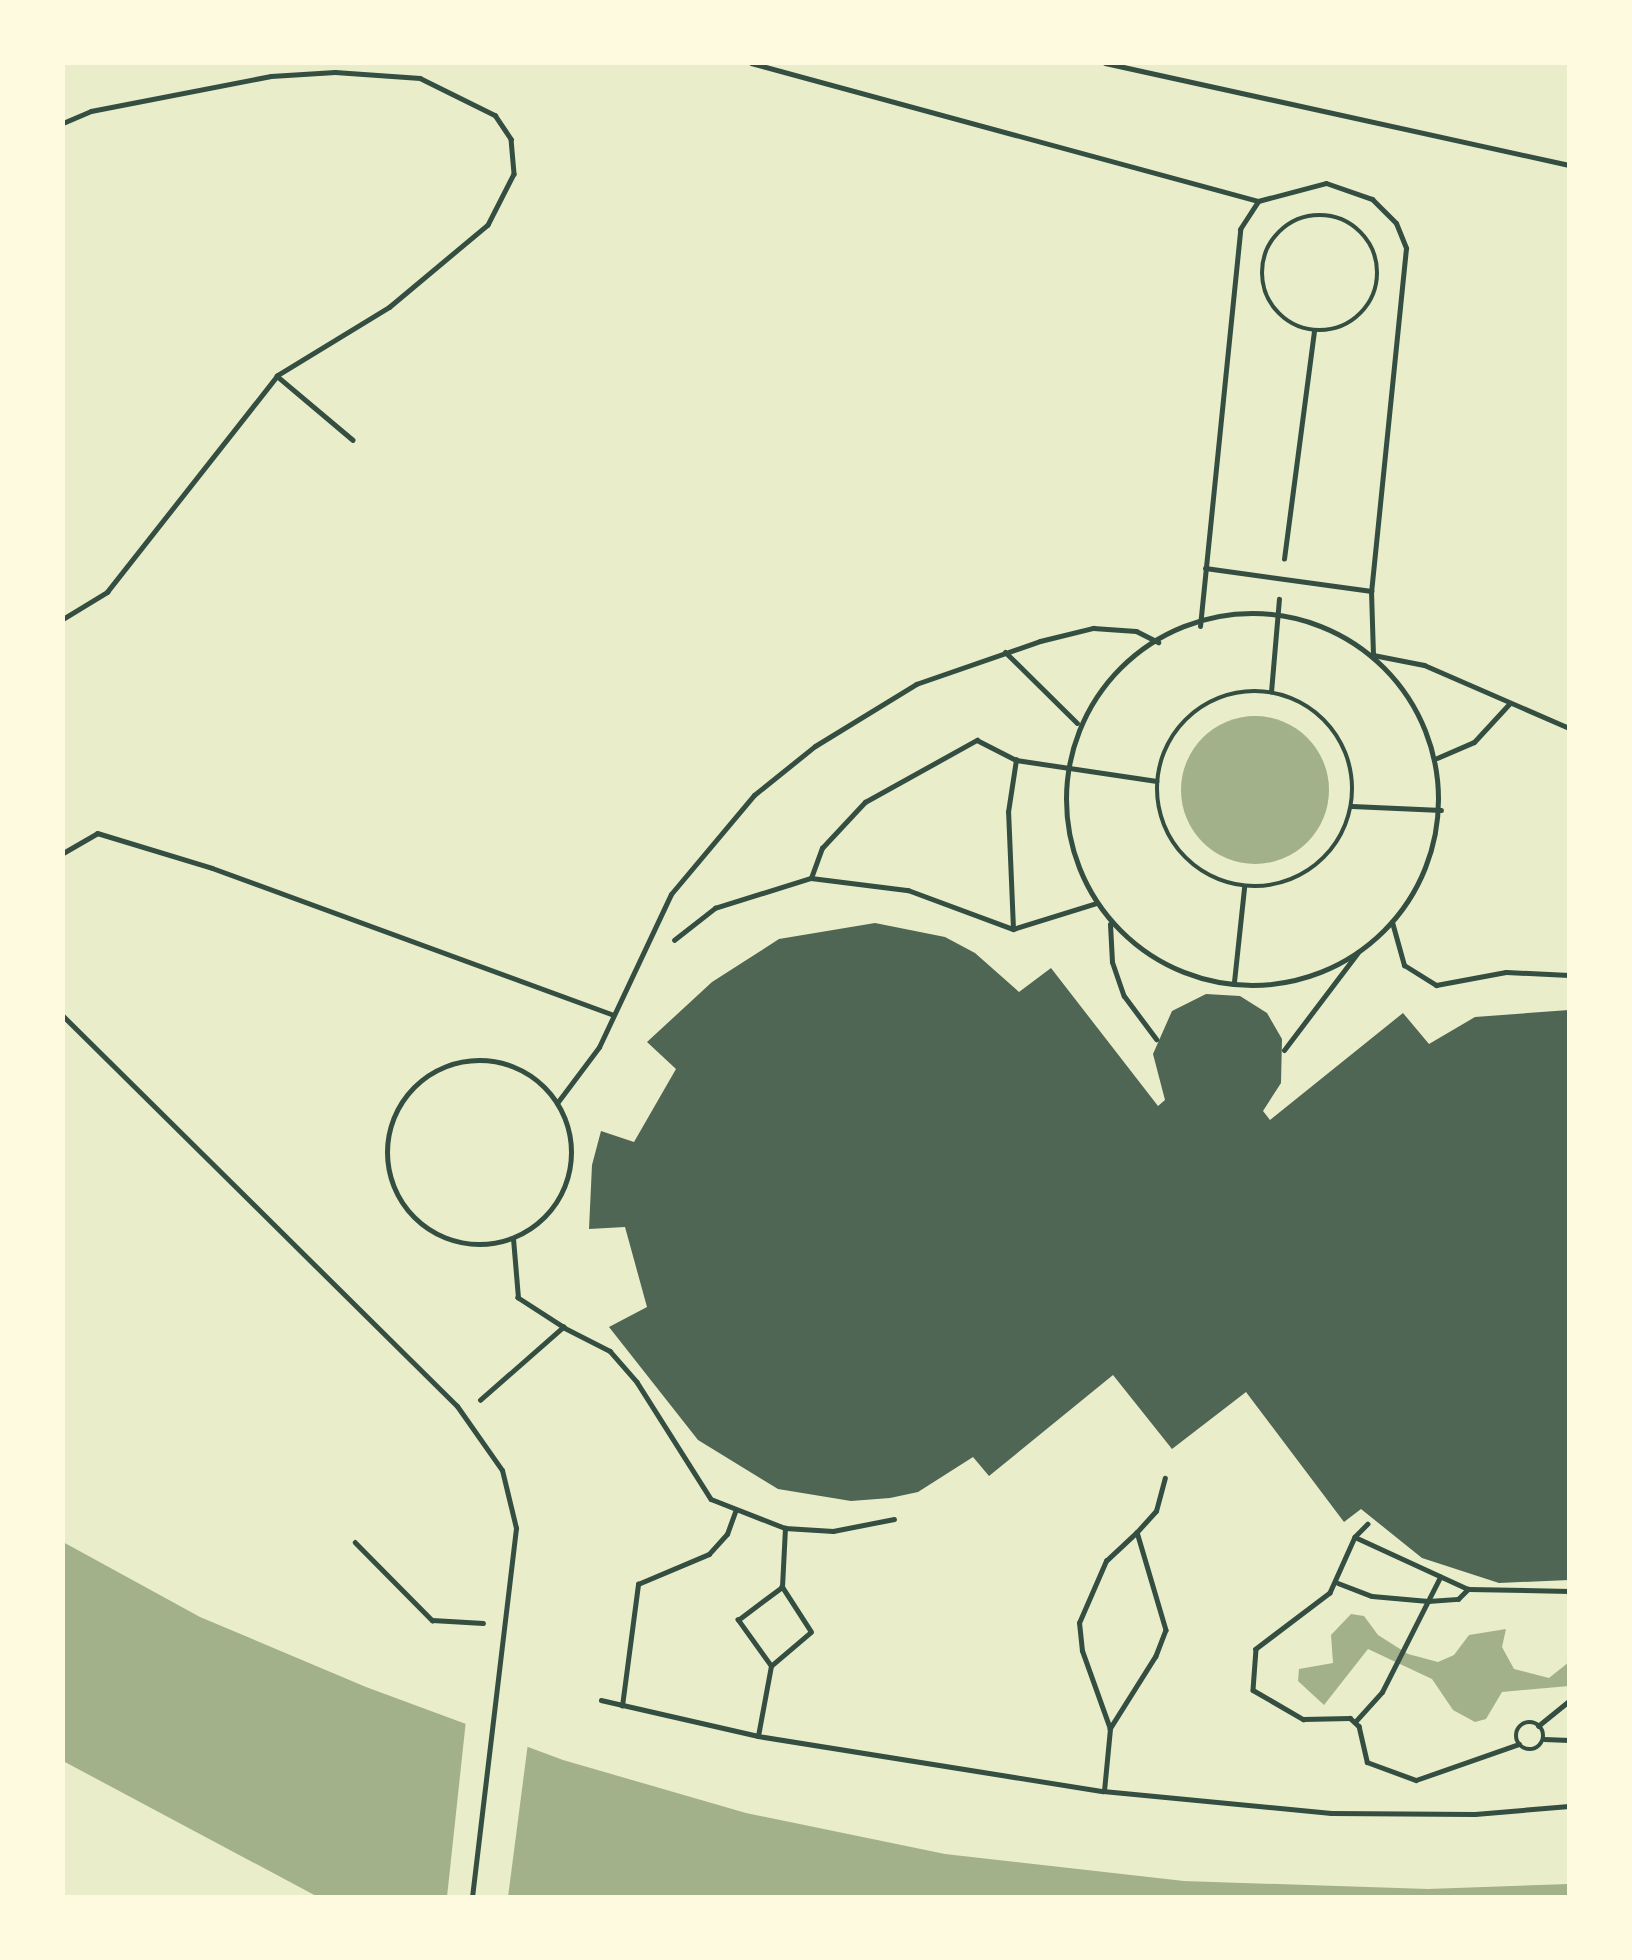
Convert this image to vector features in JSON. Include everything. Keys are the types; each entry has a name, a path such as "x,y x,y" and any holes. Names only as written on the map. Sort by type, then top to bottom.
{"lane":[{"path":"751,63 1258,201 1326,183 1372,199 1395,223 1406,248 1371,591 1373,655"},
{"path":"1105,63 1569,165"},
{"path":"1200,626 1230,282 1240,229 1258,201"},
{"path":"1205,568 1371,591"},
{"path":"1284,1050 1361,948 1392,922 1426,870 1441,810 1437,758 1414,701 1373,655 1348,638 1276,619 1200,626 1158,642 1112,678 1077,723 1063,767 1070,853 1094,904 1110,924 1181,969 1234,982 1289,978 1361,948"},
{"path":"557,1102 613,1015 671,894 754,795 816,746 905,691 1005,652 1093,628 1136,631 1158,642"},
{"path":"1005,652 1077,723"},
{"path":"1373,655 1424,665 1569,728"},
{"path":"1437,758 1474,742 1510,703"},
{"path":"63,853 97,834 212,868 613,1015"},
{"path":"1392,922 1405,965 1436,985 1506,972 1569,975"},
{"path":"1110,924 1112,962 1124,996 1156,1039"},
{"path":"63,1016 464,1415 502,1470 516,1528 509,1625 472,1897"},
{"path":"468,1061 515,1068 557,1102 571,1142 564,1189 551,1210 513,1239 465,1243 442,1237 404,1207 387,1163 394,1115 424,1078 468,1061"}],"path":[{"path":"63,123 90,111 247,81 335,72 420,78 495,115 511,139 514,174 488,225 390,307 277,376 107,592 63,619"},
{"path":"1325,215 1364,236 1378,279 1364,312 1350,323 1314,331 1279,313 1267,297 1263,267 1272,239 1287,225 1325,215"},
{"path":"1271,692 1276,619 1314,331"},
{"path":"277,376 353,440"},
{"path":"1238,692 1271,692 1326,720 1344,746 1352,806 1341,838 1321,863 1292,881 1244,888 1197,868 1173,844 1160,814 1156,782 1164,750 1182,722 1238,692"},
{"path":"811,878 841,822 933,759 977,740 1016,760 1156,782"},
{"path":"1013,929 1008,812 1016,760"},
{"path":"1352,806 1441,810"},
{"path":"671,943 715,908 811,878 908,890 1013,929 1094,904"},
{"path":"1234,982 1244,888"},
{"path":"513,1239 518,1298 610,1351 711,1499 736,1512 785,1528 833,1531 894,1518"},
{"path":"464,1415 563,1326"},
{"path":"1104,1791 1110,1729 1082,1651 1079,1623 1106,1561 1138,1532 1156,1511 1165,1478"},
{"path":"622,1706 638,1584 709,1554 727,1534 736,1512"},
{"path":"1355,1722 1292,1715 1262,1700 1251,1677 1256,1649 1268,1634 1292,1624 1338,1583 1355,1537 1368,1524"},
{"path":"758,1736 771,1666 811,1632 782,1587 785,1528"},
{"path":"1110,1729 1157,1656 1166,1630 1138,1532"},
{"path":"1355,1537 1468,1589 1569,1591"},
{"path":"355,1542 432,1620 509,1625"},
{"path":"1355,1722 1382,1692 1440,1577"},
{"path":"1338,1583 1371,1596 1428,1601 1458,1599 1468,1589"},
{"path":"771,1666 738,1620 782,1587"},
{"path":"601,1700 758,1736 1104,1791 1331,1813 1475,1814 1569,1806"},
{"path":"1519,1744 1522,1726 1538,1726 1569,1701"},
{"path":"1355,1722 1367,1762 1416,1780 1519,1744 1530,1750 1544,1740 1569,1740"},
{"path":"1538,1726 1544,1740"}],"shaded area":[{"path":"1255,716 1283,722 1296,728 1307,738 1317,749 1323,762 1329,790 1323,818 1317,831 1307,842 1296,852 1283,858 1255,864 1227,858 1214,852 1203,842 1193,831 1187,818 1181,790 1187,762 1193,749 1203,738 1214,728 1227,722"},
{"path":"63,1542 200,1617 366,1687 563,1760 746,1813 945,1854 1184,1881 1428,1889 1569,1884 1569,1897 318,1897 63,1761"},
{"path":"1351,1614 1364,1616 1378,1635 1408,1654 1438,1662 1454,1655 1469,1635 1506,1629 1502,1647 1514,1669 1549,1678 1569,1662 1569,1686 1502,1692 1486,1719 1475,1722 1453,1710 1432,1679 1368,1649 1324,1705 1298,1681 1299,1669 1333,1663 1331,1635"}],"pier":[{"path":"466,1720 528,1743 508,1897 447,1897"}],"building":[{"path":"875,923 945,937 975,953 1019,992 1051,968 1158,1106 1165,1100 1153,1054 1172,1011 1206,994 1240,996 1267,1013 1282,1039 1281,1083 1263,1111 1270,1120 1403,1013 1429,1044 1475,1017 1569,1010 1569,1580 1499,1583 1422,1558 1361,1509 1344,1522 1246,1392 1172,1449 1113,1375 989,1476 973,1457 918,1492 890,1498 851,1501 778,1489 698,1440 609,1327 647,1307 625,1227 589,1229 592,1165 601,1131 634,1142 676,1069 647,1042 712,982 779,939"}]}
